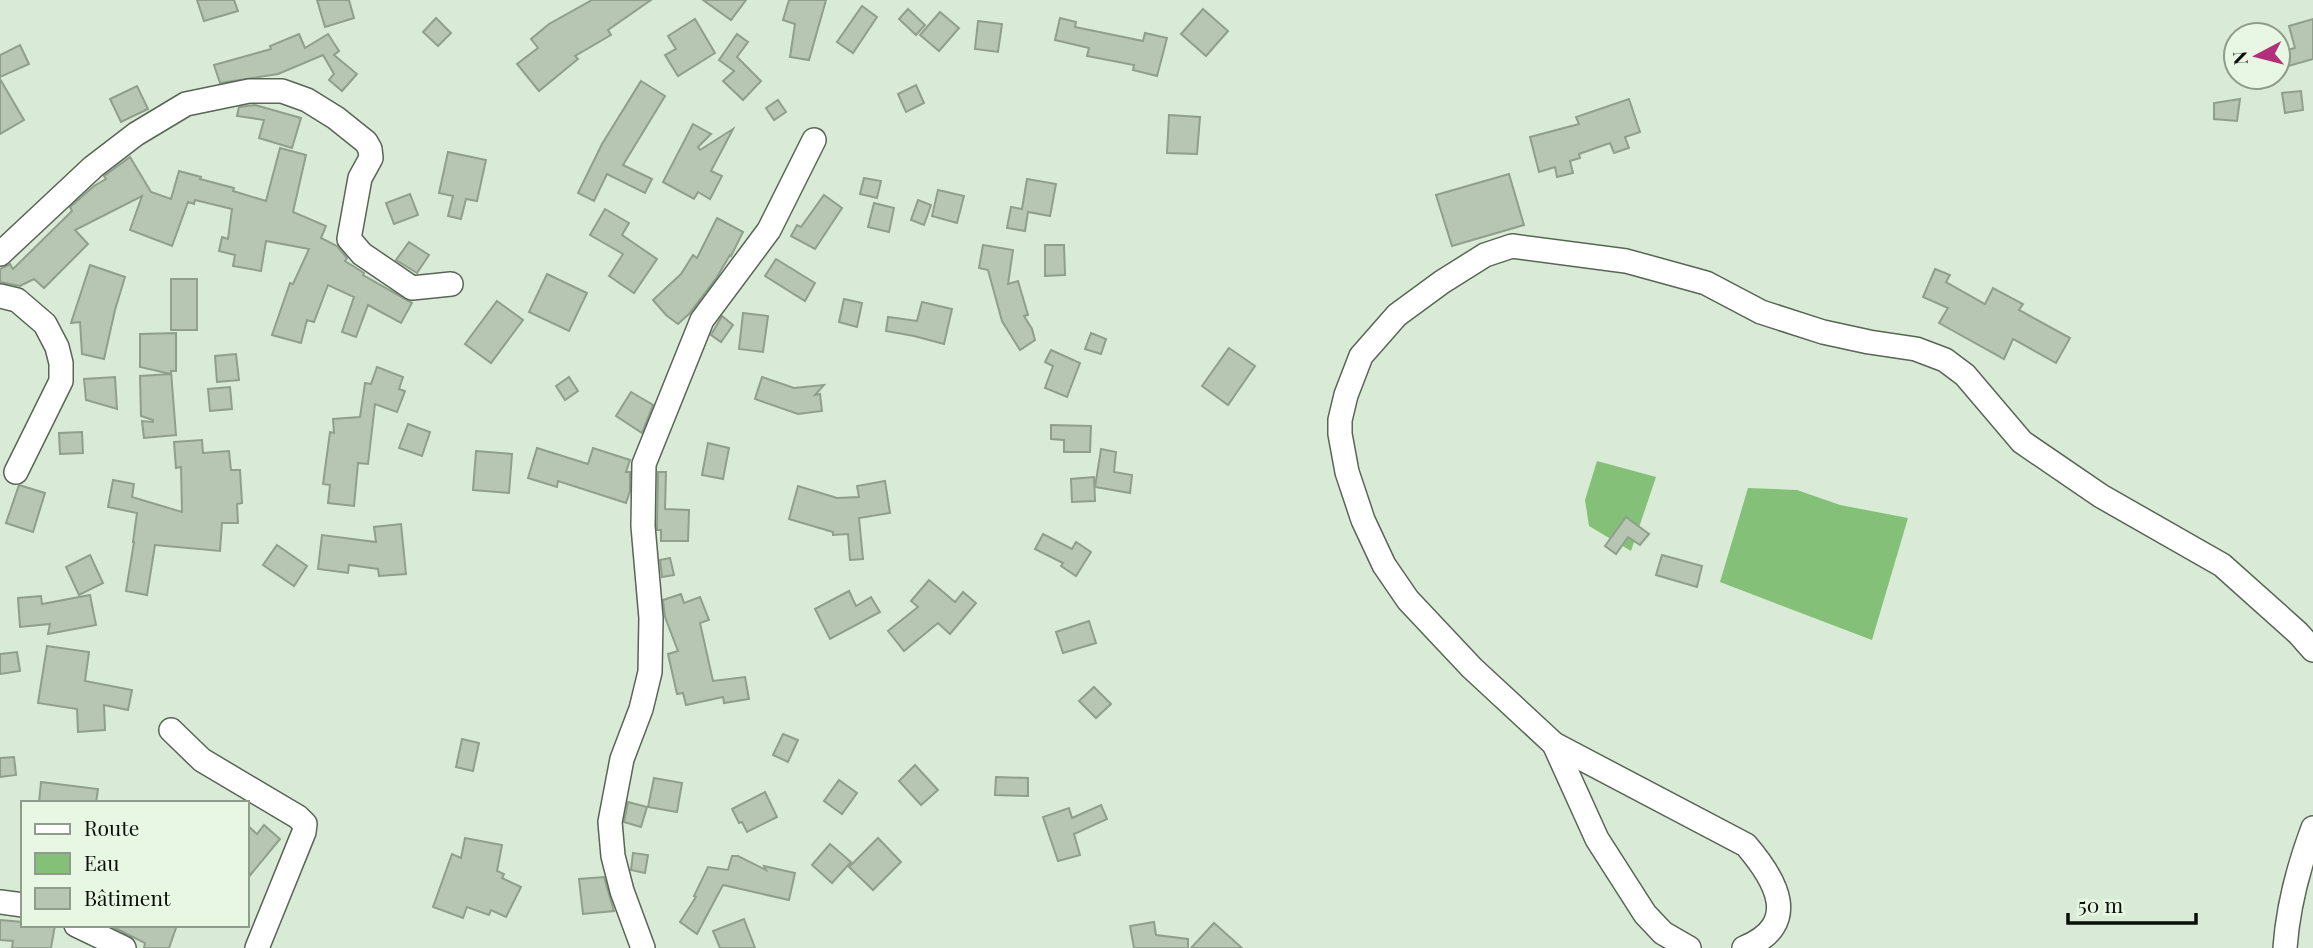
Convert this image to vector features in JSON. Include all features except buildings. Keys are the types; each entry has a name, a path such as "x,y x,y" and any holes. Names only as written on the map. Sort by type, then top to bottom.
{"street":[{"path":"0,254 93,167 136,134 186,104 249,91 282,91 307,100 336,118 366,142 370,149 371,158 360,178 349,239 362,254 412,288 450,284"},
{"path":"643,948 622,891 613,856 610,822 622,759 641,709 650,672 651,618 642,512 644,464 702,320 769,230 814,140"},
{"path":"1744,948 1760,941 1775,925 1780,907 1774,888 1757,858 1746,845 1554,744 1472,668 1408,600 1384,565 1363,520 1347,472 1340,434 1340,420 1346,395 1361,356 1397,315 1442,282 1485,256 1511,246 1626,261 1706,284 1761,312 1823,332 1916,349 1945,360 1965,375 2022,442 2101,496 2222,565 2298,633 2313,650"},
{"path":"0,296 17,300 45,324 57,347 61,363 61,381 16,472"},
{"path":"171,730 202,761 298,817 305,824 257,948"},
{"path":"1554,744 1597,839 1645,914 1664,933 1689,948"},
{"path":"2285,948 2294,883 2313,828"},
{"path":"0,902 21,905"},
{"path":"80,927 124,948"}],"water":[{"path":"1597,461 1656,477 1631,551 1589,526 1585,500"},
{"path":"1748,488 1797,490 1840,505 1908,518 1872,640 1720,582"}]}
